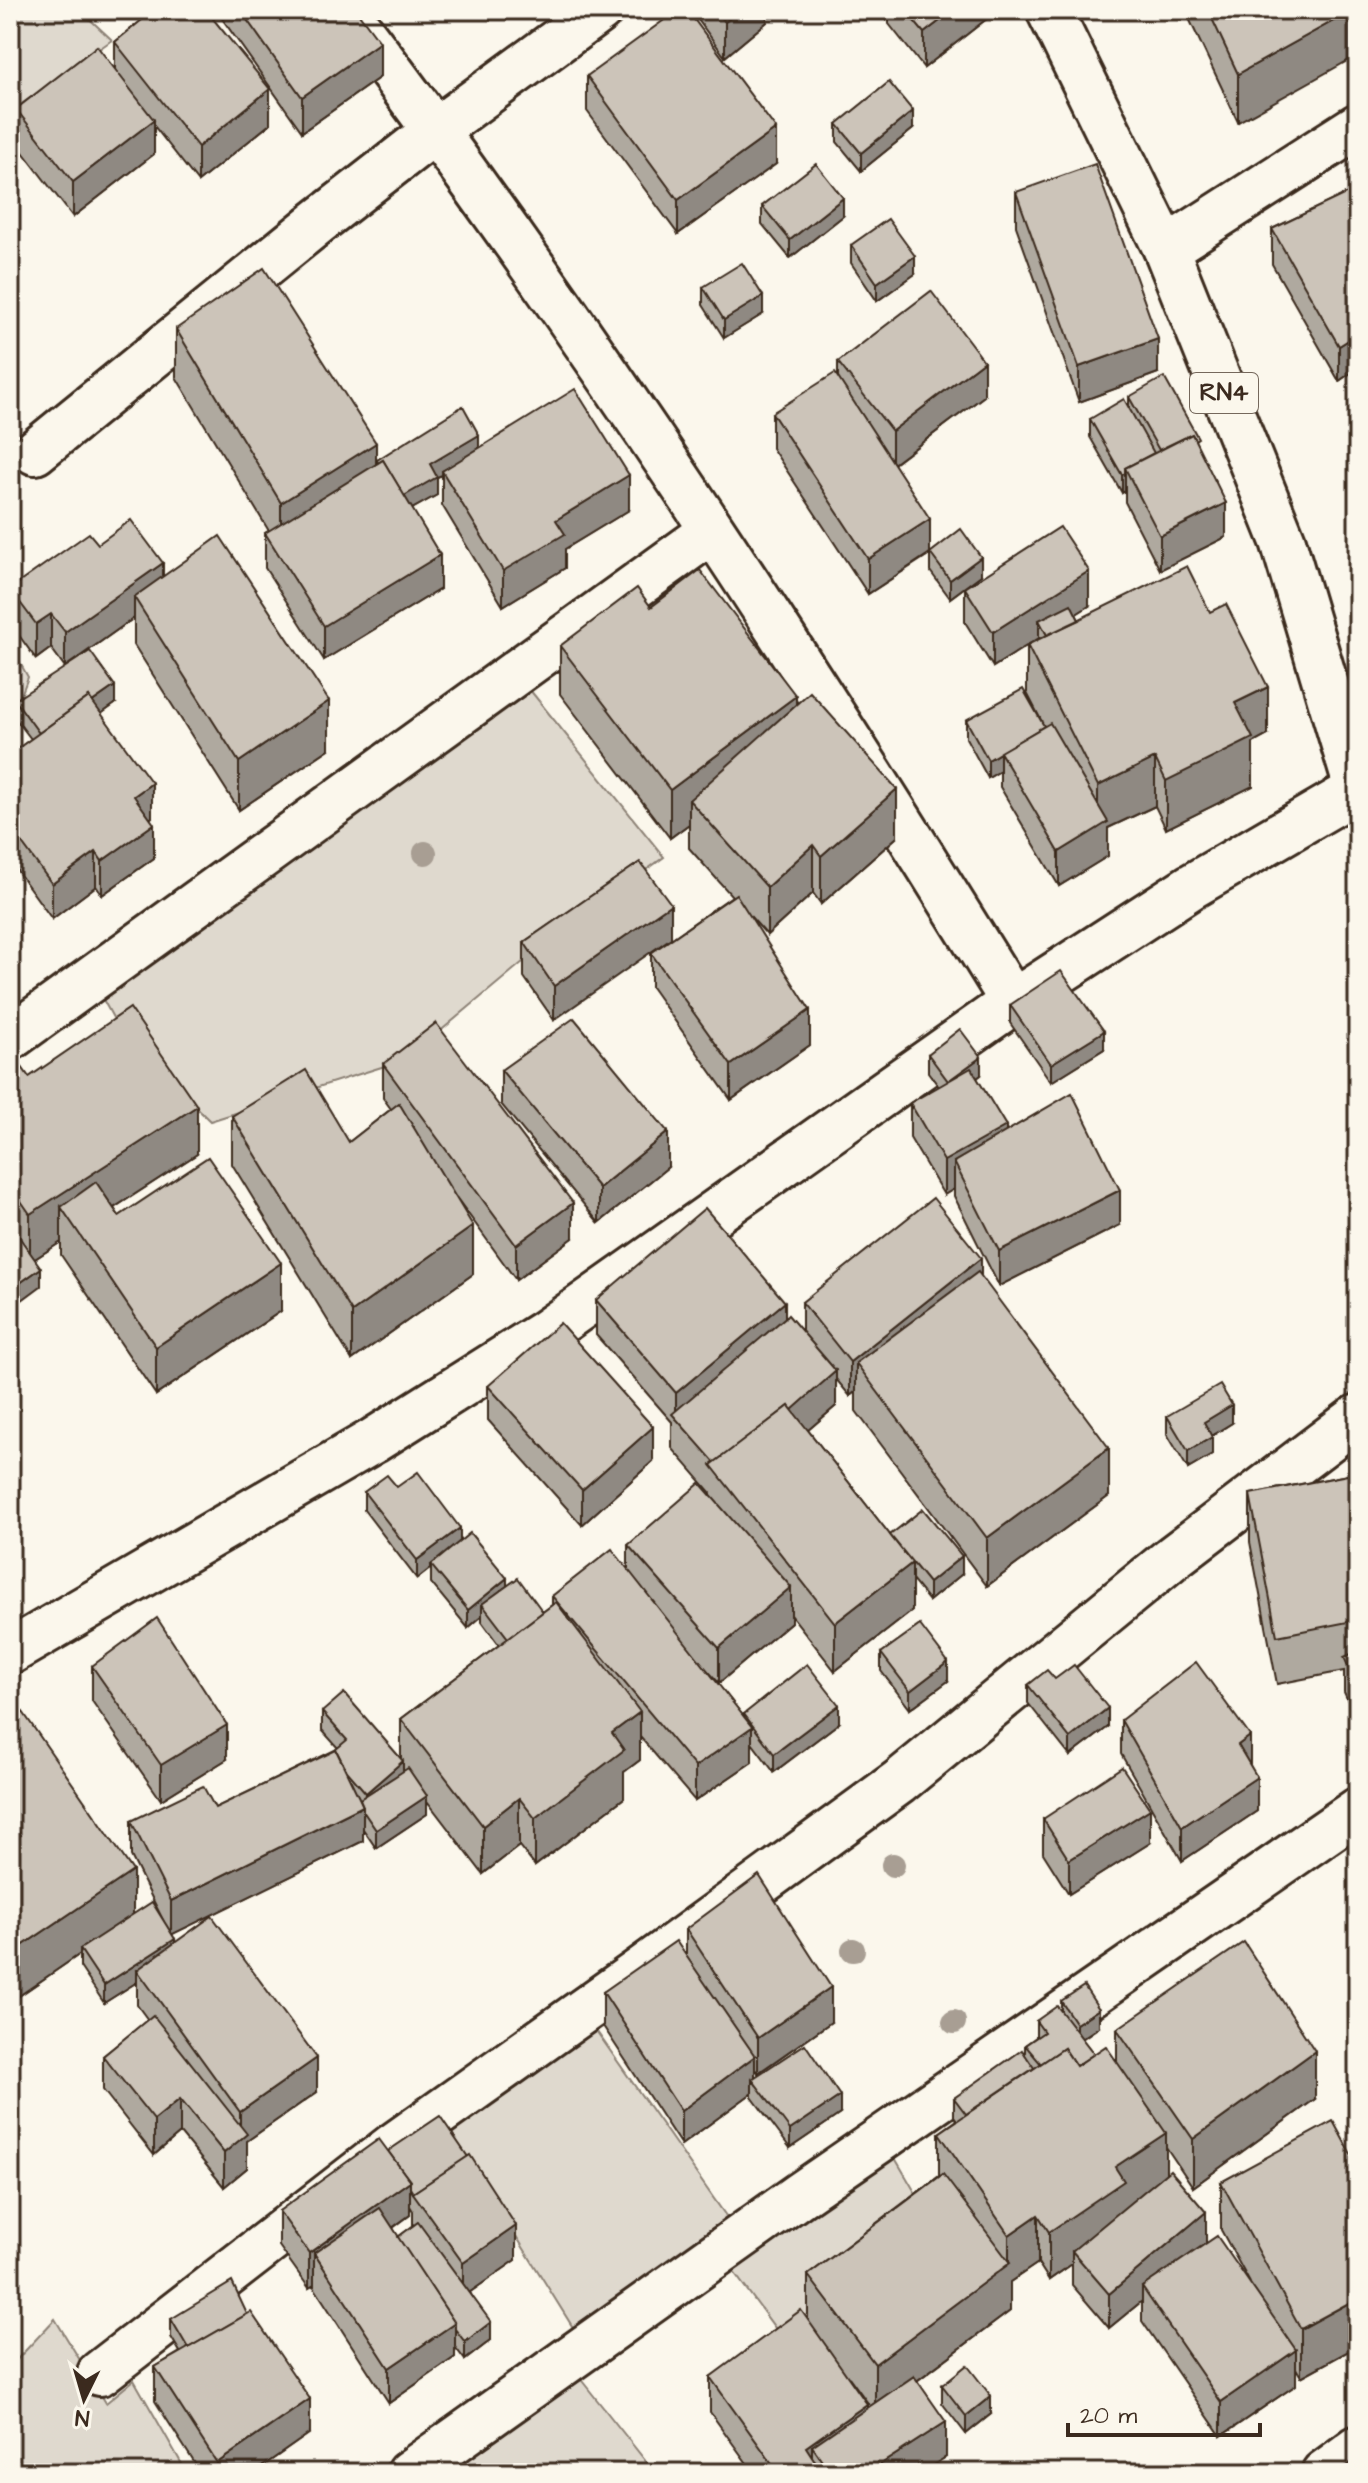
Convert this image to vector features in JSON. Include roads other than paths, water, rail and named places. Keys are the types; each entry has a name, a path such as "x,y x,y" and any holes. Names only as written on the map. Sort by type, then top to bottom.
{"main road":[{"path":"345,10 436,130 602,367 888,799 1013,1002"},
{"path":"35,452 318,222 436,130 600,10"},
{"name":"RN4","path":"1049,10 1166,249 1283,541 1358,791"},
{"path":"1166,249 1358,126"},
{"path":"10,1038 712,531"},
{"path":"10,1652 359,1449 546,1332 1013,1002 1192,886 1358,791"},
{"path":"100,2373 393,2146 899,1782 1171,1559 1358,1417"},
{"path":"409,2473 800,2195 1358,1810"},
{"path":"1324,2473 1358,2448"}]}
